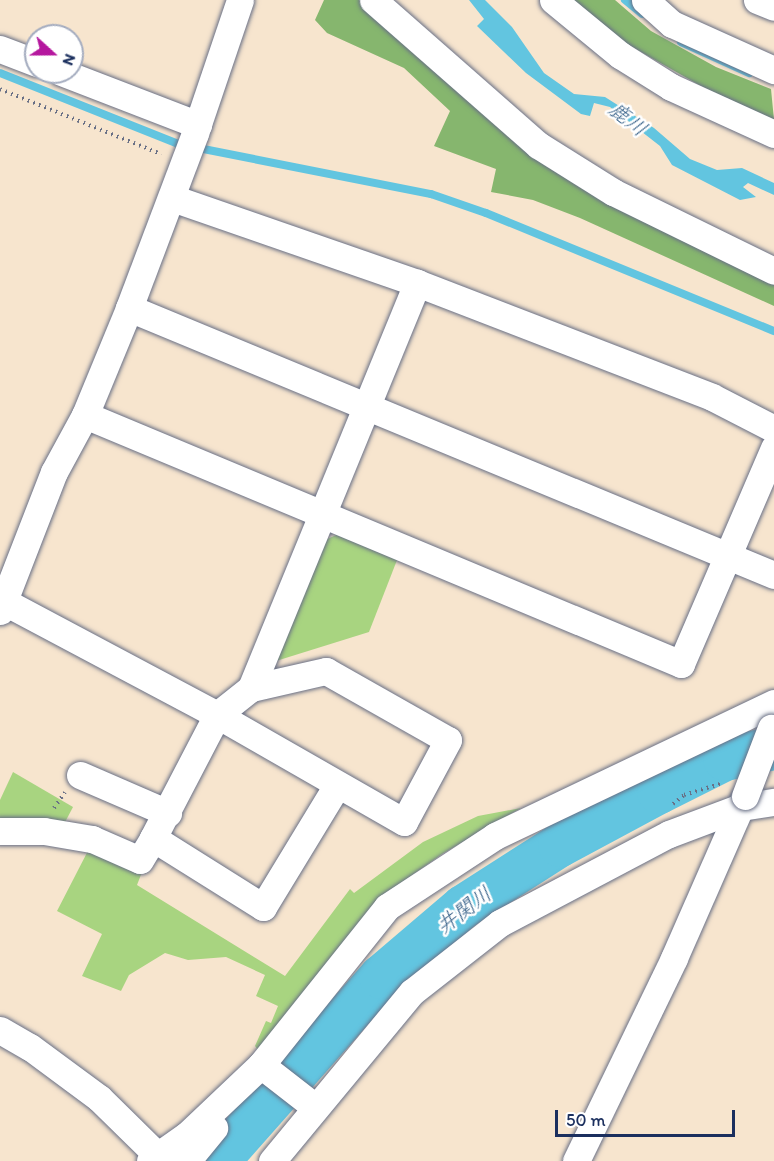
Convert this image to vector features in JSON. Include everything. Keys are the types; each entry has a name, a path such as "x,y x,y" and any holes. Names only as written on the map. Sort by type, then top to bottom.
{"street":[{"path":"0,831 44,831 92,839 140,860 168,813 216,716 251,688 326,671 448,740 404,822 336,787 216,716 2,606 54,472 85,415 129,308 172,198 240,0"},
{"path":"373,0 538,145 613,192 774,271"},
{"path":"553,0 620,55 671,87 774,134"},
{"path":"645,0 672,24 774,70"},
{"path":"757,0 774,7"},
{"path":"0,49 24,58"},
{"path":"82,84 191,145"},
{"path":"172,198 417,284 712,397 774,429"},
{"path":"251,688 417,284"},
{"path":"129,308 774,575"},
{"path":"85,415 681,664 774,447"},
{"path":"576,1161 743,802 773,717"},
{"path":"187,1161 243,1097 387,907 495,836 773,717"},
{"path":"80,775 168,813"},
{"path":"153,838 263,907 336,787"},
{"path":"272,1161 312,1105 412,992 500,923 669,834 743,802 774,802"},
{"path":"0,1030 30,1047 99,1098 154,1159 187,1135 264,1067"},
{"path":"264,1067 312,1105"},
{"path":"284,1161 312,1105"}],"path":[{"path":"0,90 191,145"},
{"path":"44,831 51,812 80,775"}],"green space":[{"path":"324,0 360,0 439,76 543,163 774,283 774,306 580,218 533,200 491,192 496,169 434,146 450,111 404,68 327,33 315,20"},
{"path":"569,0 615,0 651,31 716,67 771,89 774,120 715,94 620,40"},
{"path":"343,532 399,555 369,632 276,661 325,540"},
{"path":"13,772 73,807 62,828 0,827 0,800"},
{"path":"521,808 442,854 394,888 262,1055 255,1046 266,1021 271,1023 278,1006 256,996 265,975 226,957 188,960 165,953 129,975 121,991 82,976 102,934 57,911 92,843 144,867 137,885 285,976 350,889 354,893 423,842 478,816"}],"water":[{"name":"鹿川","path":"469,0 485,0 512,27 544,73 574,94 605,97 654,128 690,159 717,170 742,168 774,183 774,195 748,183 743,187 756,197 740,200 672,165 660,146 610,107 594,103 590,116 581,114 526,73 477,26 484,19"}],"waterway":[{"path":"625,0 642,14"},
{"path":"681,42 749,73"},
{"path":"0,73 178,144 431,194 486,213 774,331"},
{"name":"井関川","path":"218,1161 381,977 463,907 560,845 659,792 725,759 774,748"}]}
